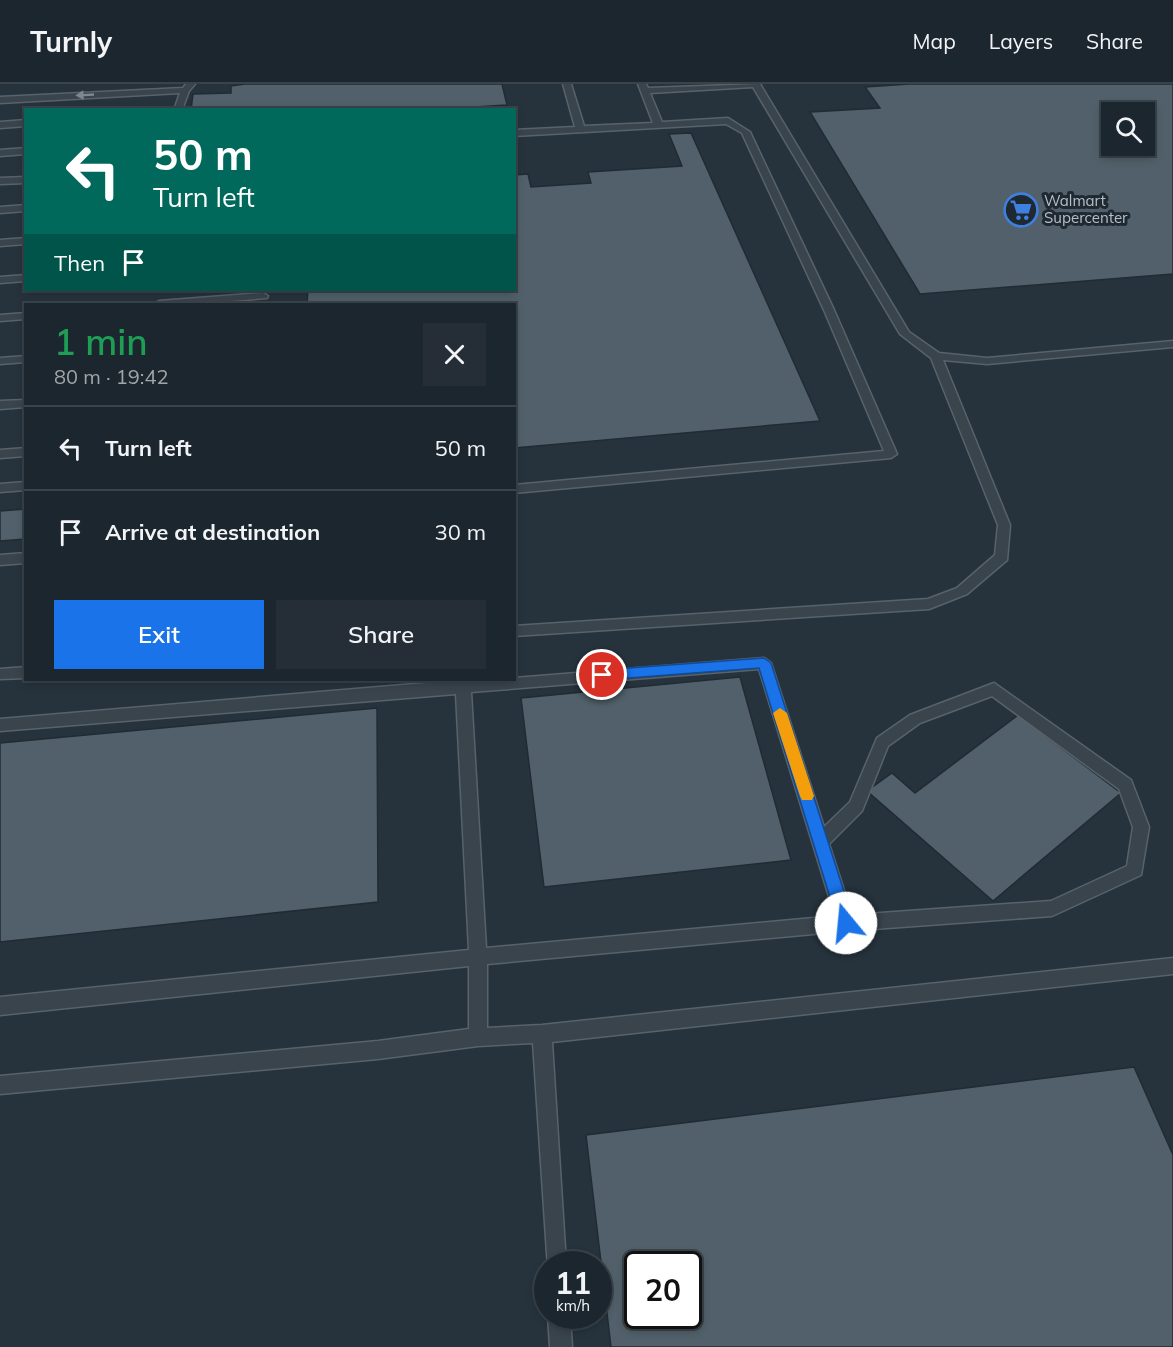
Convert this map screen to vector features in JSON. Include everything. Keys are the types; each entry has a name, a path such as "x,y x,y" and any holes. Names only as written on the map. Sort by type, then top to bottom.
{"lane":[{"path":"567,84 580,129"},
{"path":"658,124 644,87 755,84 905,334 936,356 987,361 1173,344"},
{"path":"0,100 188,87 179,108"},
{"path":"516,133 728,121 746,132 829,310 891,454 516,489"},
{"path":"0,125 24,123"},
{"path":"0,153 24,151"},
{"path":"0,182 24,180"},
{"path":"0,210 24,208"},
{"path":"0,243 24,241"},
{"path":"0,280 24,278"},
{"path":"172,303 263,296"},
{"path":"0,318 24,316"},
{"path":"516,632 929,604 962,591 1002,557 1004,525 936,356"},
{"path":"0,361 24,359"},
{"path":"0,405 24,403"},
{"path":"0,454 24,452"},
{"path":"0,488 24,486"},
{"path":"0,560 24,558"},
{"path":"0,725 764,663 846,923"},
{"path":"0,674 24,672"},
{"path":"463,686 478,957 478,1037"},
{"path":"0,1006 478,957 846,923 1052,908 1135,870 1141,827 1125,785 994,689 915,719 882,742 856,806 821,841"},
{"path":"0,1085 378,1050 478,1037 542,1034 1173,966"},
{"path":"542,1034 555,1251"},
{"path":"560,1329 561,1347"}],"building":[{"path":"245,84 502,84 507,105 458,108 191,108 193,94 231,93 231,86"},
{"name":"Walmart Supercenter","path":"909,84 1173,84 1173,274 920,294 810,112 880,108 865,87"},
{"path":"691,133 820,421 516,448 516,303 307,303 308,291 516,291 516,175 528,174 531,187 591,183 588,172 682,166 669,134"},
{"path":"24,509 24,539 0,541 0,511"},
{"path":"740,677 791,860 544,887 521,698"},
{"path":"377,708 378,902 0,942 0,743"},
{"path":"1018,715 1121,793 993,901 867,791 892,773 915,793"},
{"path":"1134,1067 1173,1155 1173,1347 611,1347 609,1329 612,1329 612,1251 600,1251 586,1135"}],"slow traffic":[{"path":"780,713 807,796"}],"place":[{"name":"Walmart Supercenter","path":"1021,210"}],"route":[{"path":"602,675 764,663 846,923"}]}
